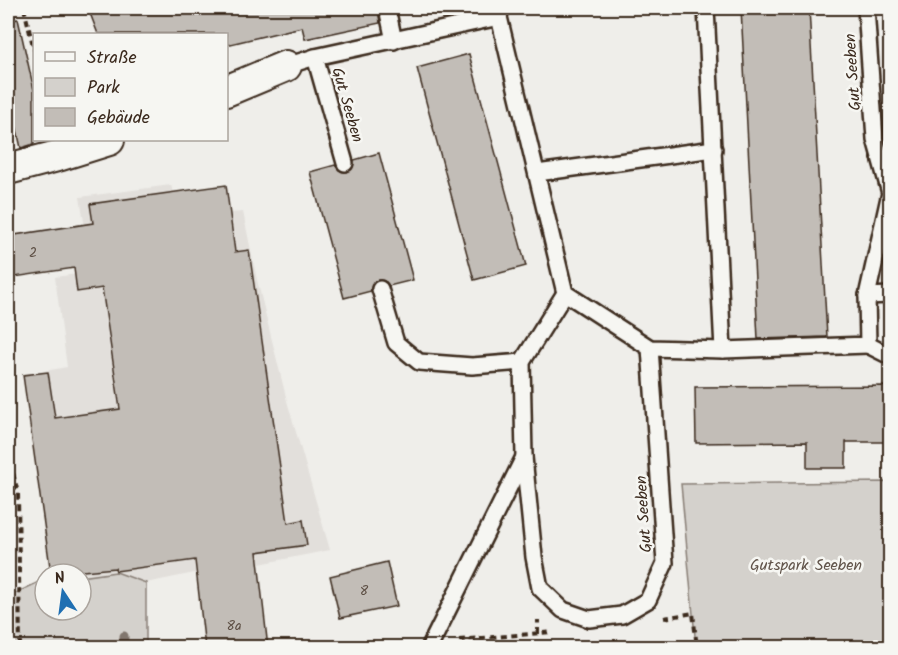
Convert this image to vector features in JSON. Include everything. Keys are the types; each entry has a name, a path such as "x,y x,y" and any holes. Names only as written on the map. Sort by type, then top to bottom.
{"street":[{"path":"228,90 286,66"},
{"path":"8,169 106,141"}],"lane":[{"path":"387,8 394,41"},
{"path":"706,8 723,350"},
{"name":"Gut Seeben","path":"866,8 875,139 890,192 867,296 868,345"},
{"name":"Gut Seeben","path":"286,66 315,57 394,41 500,12 565,293"},
{"name":"Gut Seeben","path":"315,57 345,163"},
{"path":"537,173 714,149"},
{"path":"380,289 396,343 419,362 472,366 522,362 565,293 650,348 723,350 868,345 891,356"},
{"path":"867,296 891,295"},
{"name":"Gut Seeben","path":"522,362 524,457 534,557 540,588 563,610 589,619 622,615 648,600 665,563 650,348"},
{"name":"Gut Seeben","path":"429,648 524,457"}],"path":[{"path":"24,8 33,46"},
{"path":"8,453 18,493 21,648"}],"shaded area":[{"path":"171,185 173,193 226,185 230,213 243,212 287,401 330,550 224,571 204,571 146,583 116,572 93,575 93,562 49,562 23,375 67,367 55,277 92,272 80,197"}],"green space":[{"name":"Gutspark Seeben","path":"890,482 890,647 696,647 681,484"},
{"path":"116,572 146,583 146,647 8,647 8,595 33,585 33,622 93,622 93,575"}],"building":[{"path":"88,8 378,8 380,23 305,39 302,27 228,45 228,33 98,33"},
{"path":"741,8 809,8 827,337 758,339"},
{"path":"18,19 33,86 34,144 21,148 8,90 8,21"},
{"path":"469,54 526,266 474,280 417,68"},
{"path":"379,153 413,280 389,286 386,282 378,280 373,283 371,291 344,298 310,172 335,165 339,170 347,172 352,169 354,160"},
{"path":"226,185 235,252 249,250 288,523 303,520 307,545 257,552 268,648 205,648 195,560 116,571 115,568 93,570 93,562 49,562 23,375 48,372 55,418 120,409 102,288 77,292 74,268 8,278 8,236 93,223 90,204"},
{"path":"891,386 891,442 846,442 846,468 807,468 807,442 696,443 695,387"},
{"path":"387,562 397,606 340,618 330,576"}],"waterway":[{"path":"124,636 124,648"}]}
